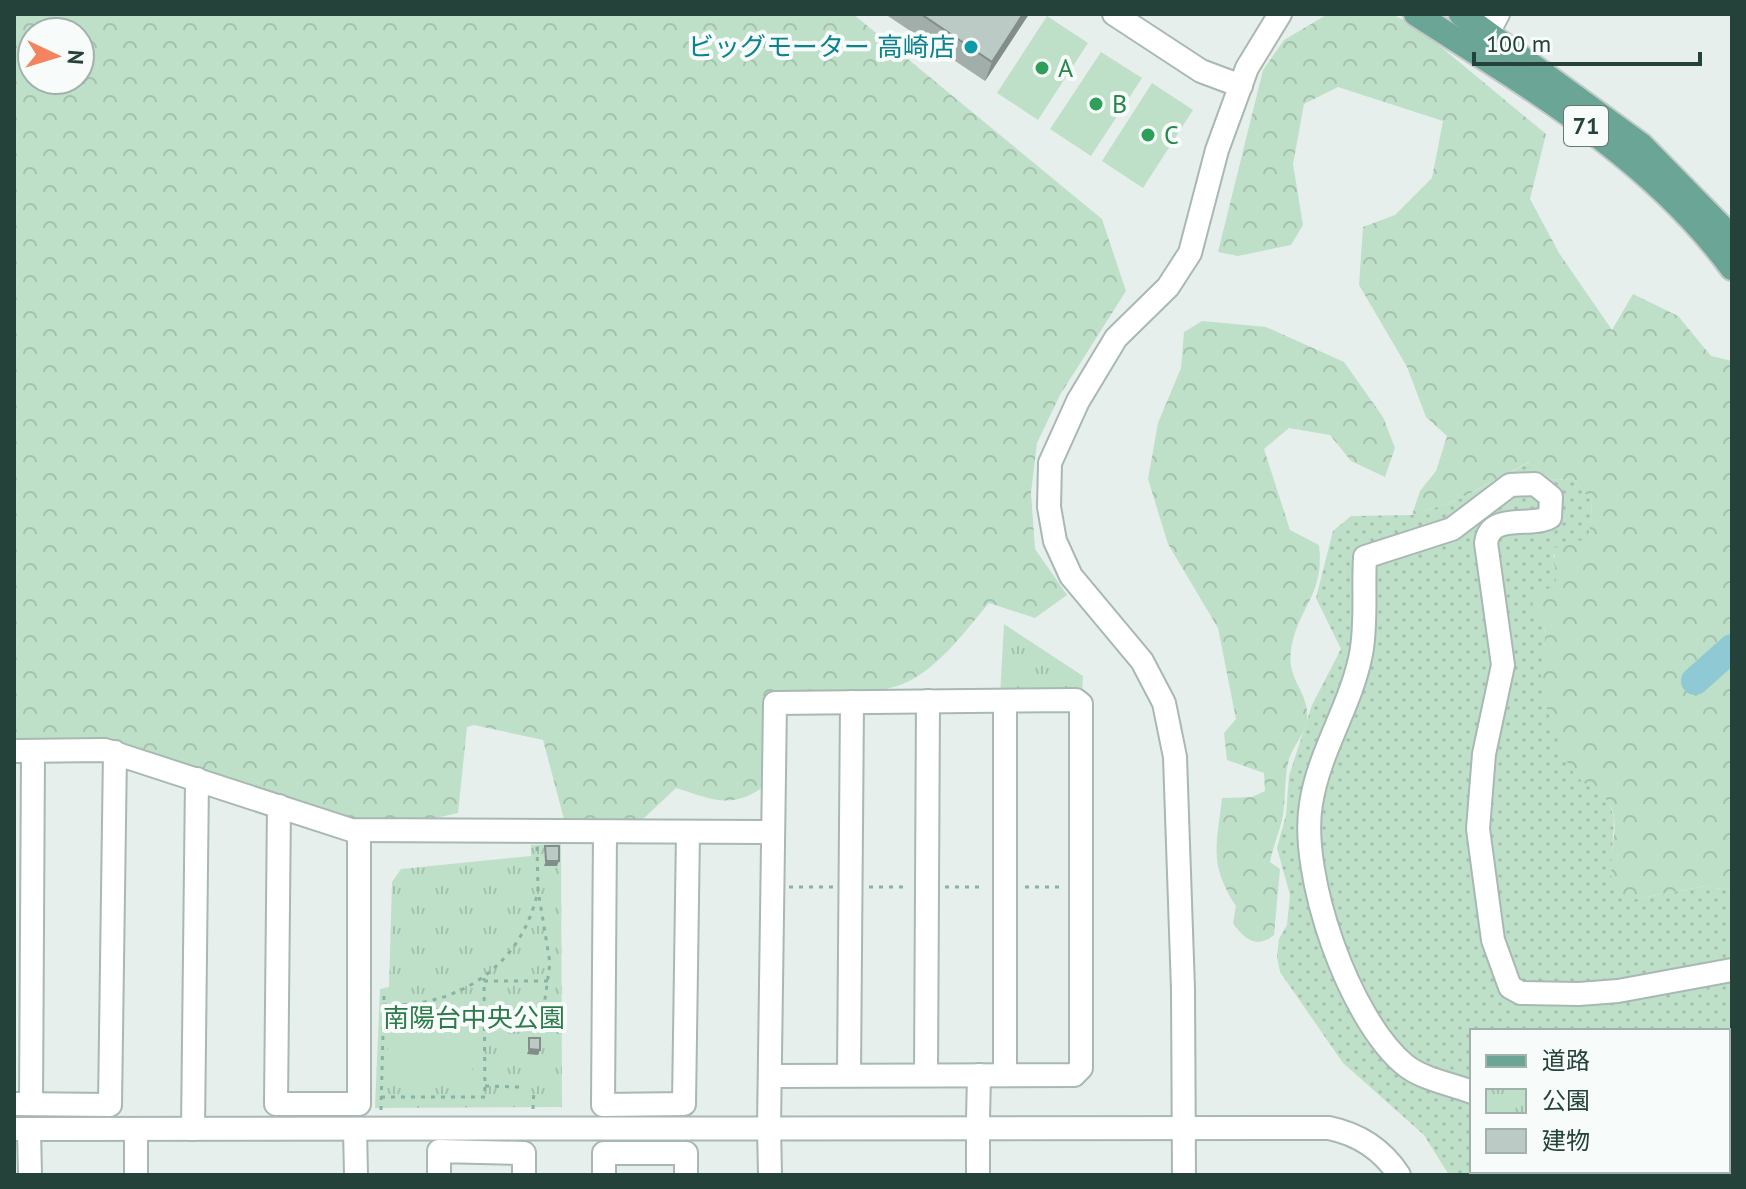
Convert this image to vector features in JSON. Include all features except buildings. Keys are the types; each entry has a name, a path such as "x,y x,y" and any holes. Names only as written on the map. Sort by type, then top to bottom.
{"main road":[{"name":"71","path":"1416,14 1488,33 1675,202 1732,268"},
{"name":"71","path":"1461,14 1641,145 1732,238"}],"street":[{"path":"1114,14 1201,71 1241,86"},
{"path":"1184,1175 1183,989 1175,757 1164,703 1142,661 1071,576 1055,541 1049,507 1050,463 1078,401 1116,338 1168,287 1190,253 1217,150 1247,68 1280,14"},
{"path":"1470,1091 1411,1069 1374,1027 1328,932 1315,888 1307,842 1319,767 1345,706 1361,654 1365,557 1452,529 1510,485 1535,484 1551,497 1553,507 1550,517 1542,521 1508,522 1493,528 1487,533 1486,543 1503,665 1484,754 1478,829 1493,940 1510,987 1521,993 1592,993 1732,970"},
{"path":"770,1175 772,832 775,703 1076,700 1081,704 1081,1068 1074,1075 771,1076"},
{"path":"926,1075 928,701"},
{"path":"1005,701 1005,1075"},
{"path":"849,1075 852,702"},
{"path":"115,752 110,1105 22,1104 23,751 115,752 359,831 772,832"},
{"path":"193,1129 197,779"},
{"path":"279,806 276,1104 359,1104 359,831"},
{"path":"605,832 603,1105 684,1104 688,832"},
{"path":"978,1175 979,1075"},
{"path":"30,1175 22,1129 769,1127 1329,1128 1349,1133 1382,1154 1399,1175"},
{"path":"136,1129 136,1175"},
{"path":"355,1129 356,1175"},
{"path":"439,1175 439,1151 524,1153 524,1175"},
{"path":"604,1175 604,1153 686,1153 686,1175"}],"path":[{"path":"537,832 538,890 549,954 541,1028"},
{"path":"381,1097 485,1097 484,980 502,963 527,930 538,890"},
{"path":"383,1005 422,1002 484,980 548,981"},
{"path":"381,1115 384,994"},
{"path":"485,1086 519,1087"},
{"path":"533,1115 534,1089"}],"green space":[{"path":"14,14 853,14 1102,219 1126,291 1060,395 1037,443 1031,493 1035,549 1067,595 1035,618 989,603 936,662 897,686 851,694 771,695 763,787 752,794 721,800 676,788 642,820 564,819 543,740 474,725 467,727 458,813 427,820 356,820 115,744 14,742"},
{"path":"1328,14 1392,14 1417,27 1546,134 1530,199 1559,253 1612,330 1633,294 1678,316 1711,356 1732,361 1732,891 1705,886 1630,900 1620,894 1611,875 1612,808 1603,796 1574,773 1559,742 1541,680 1546,625 1534,615 1532,598 1556,584 1554,548 1589,538 1592,502 1574,480 1548,479 1529,462 1455,501 1412,515 1420,491 1436,471 1447,436 1426,417 1407,367 1359,285 1363,227 1395,215 1432,178 1443,121 1338,87 1304,104 1293,164 1303,225 1291,245 1238,256 1218,252 1263,70 1284,40"},
{"name":"A","path":"1047,16 1088,43 1038,120 997,93"},
{"name":"B","path":"1101,52 1142,78 1091,156 1050,129"},
{"name":"C","path":"1152,83 1193,110 1143,188 1102,161"},
{"path":"1202,321 1266,327 1344,362 1383,417 1395,448 1385,477 1351,461 1330,435 1289,428 1264,449 1290,530 1319,545 1320,561 1315,587 1296,631 1290,657 1305,701 1307,720 1289,759 1283,815 1270,862 1280,869 1274,935 1257,942 1247,938 1233,923 1236,906 1221,878 1217,841 1222,798 1252,797 1265,791 1264,773 1227,760 1224,733 1236,719 1218,628 1168,544 1148,479 1158,423 1181,368 1184,332"},
{"path":"1530,462 1548,479 1574,480 1592,502 1589,538 1553,555 1557,563 1556,584 1546,625 1541,682 1574,773 1608,798 1614,818 1611,875 1630,900 1705,886 1732,891 1732,1175 1449,1175 1424,1135 1343,1063 1280,972 1277,957 1279,939 1287,925 1290,895 1277,848 1286,815 1289,776 1312,705 1341,649 1316,598 1333,531 1351,516 1412,515 1455,501"},
{"path":"1004,624 1083,676 1082,698 1000,696"},
{"name":"南陽台中央公園","path":"561,844 562,1107 375,1108 380,989 389,987 392,882 401,869 531,856 531,845"},
{"path":"388,1009 472,1010 472,1084 388,1083"}],"waterway":[{"path":"1695,681 1732,648"}],"place":[{"name":"ビッグモーター 高崎店","path":"971,47"},
{"name":"A","path":"1042,68"},
{"name":"B","path":"1096,104"},
{"name":"C","path":"1148,135"}]}
